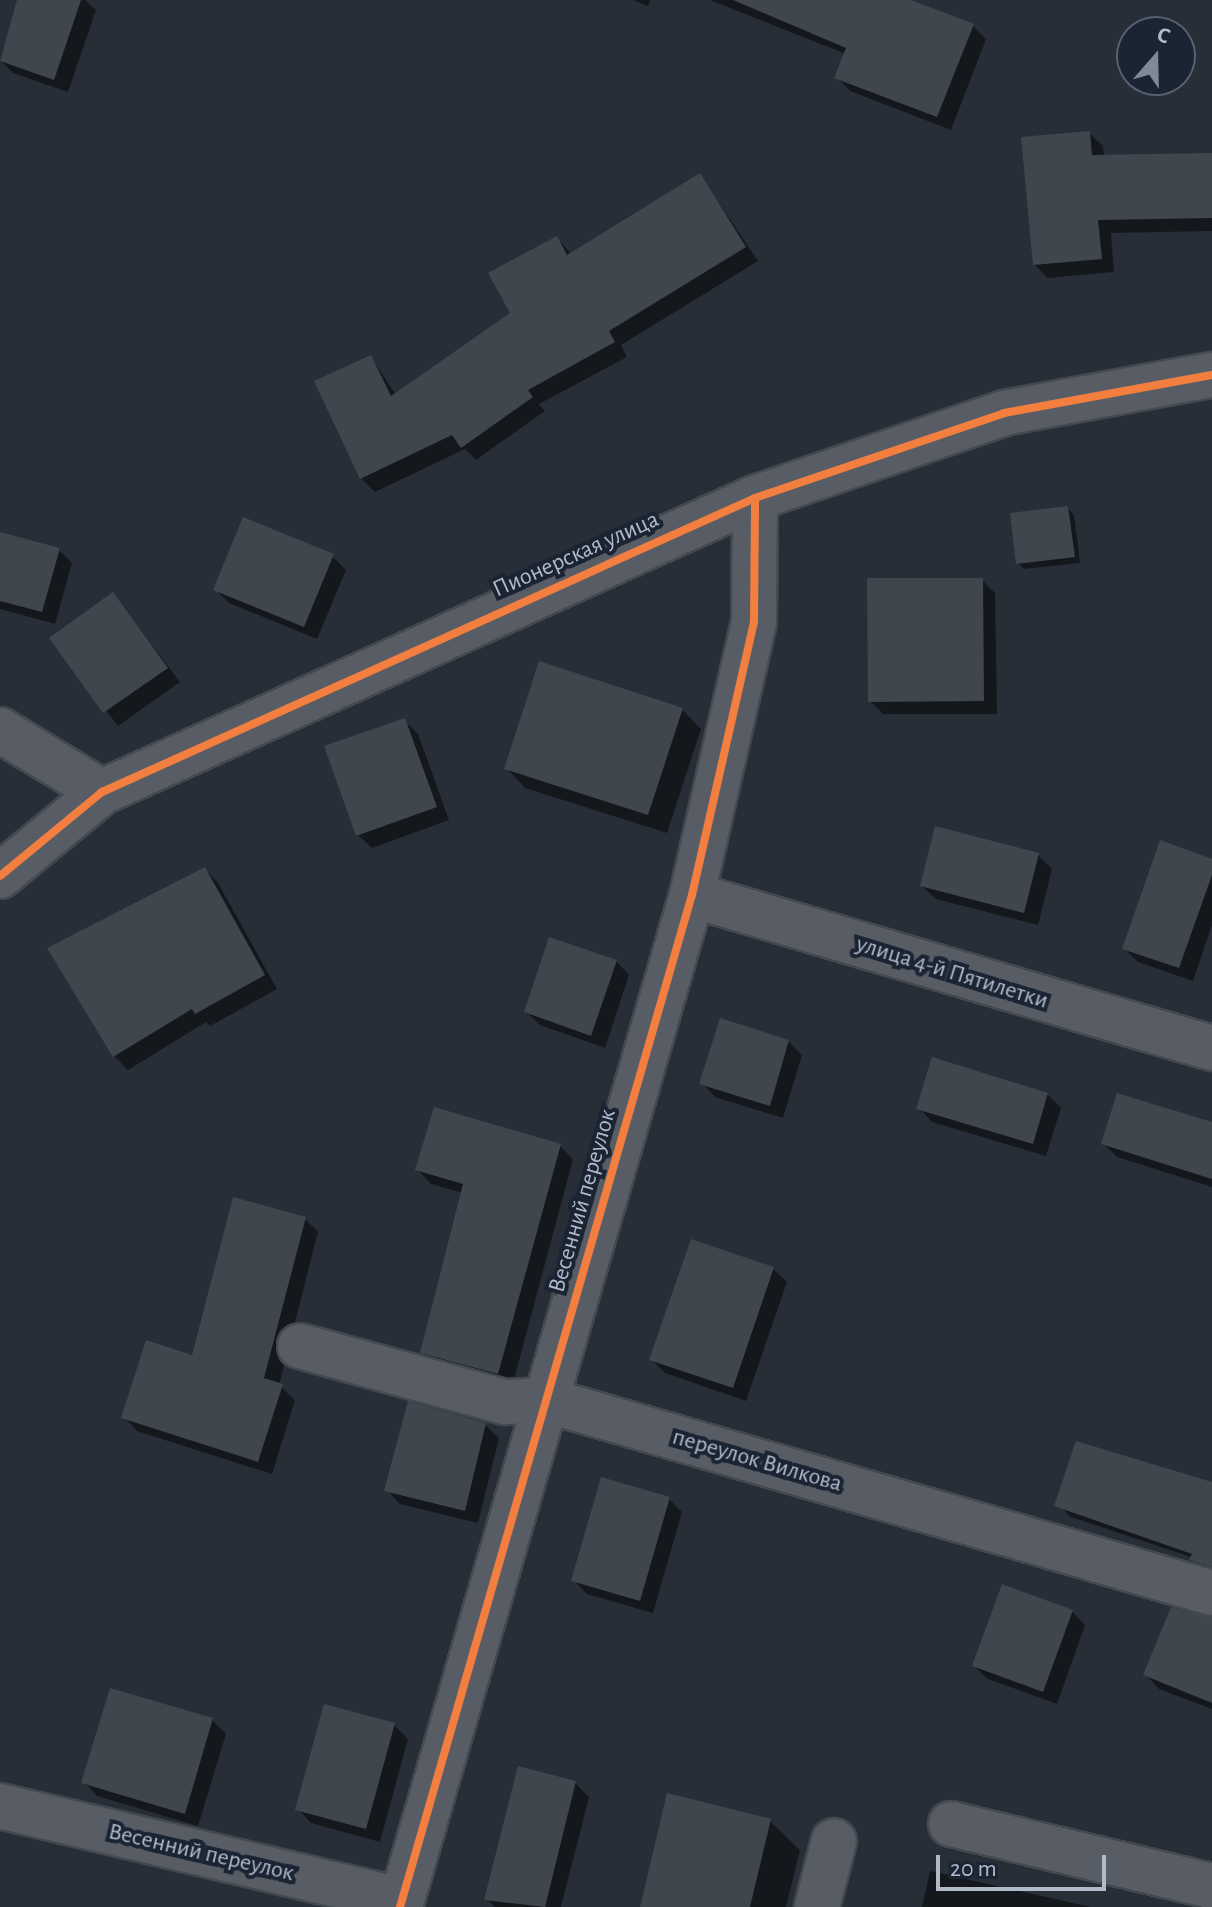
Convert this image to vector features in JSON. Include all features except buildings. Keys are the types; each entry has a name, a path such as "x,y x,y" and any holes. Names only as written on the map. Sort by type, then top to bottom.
{"street":[{"name":"Пионерская улица","path":"0,876 102,792 755,498 1004,413 1212,375"},
{"name":"Весенний переулок","path":"0,1806 401,1904 692,895 754,622 755,498"},
{"path":"0,730 102,792"},
{"name":"улица 4-й Пятилетки","path":"692,895 1212,1048"},
{"name":"переулок Вилкова","path":"300,1346 505,1402 546,1400 1212,1593"},
{"path":"951,1824 1212,1886"},
{"path":"817,1907 834,1841"}],"cycle path":[{"path":"0,876 102,792 755,498 1004,413 1212,375"},
{"path":"400,1907 692,895 754,622 755,498"}]}
